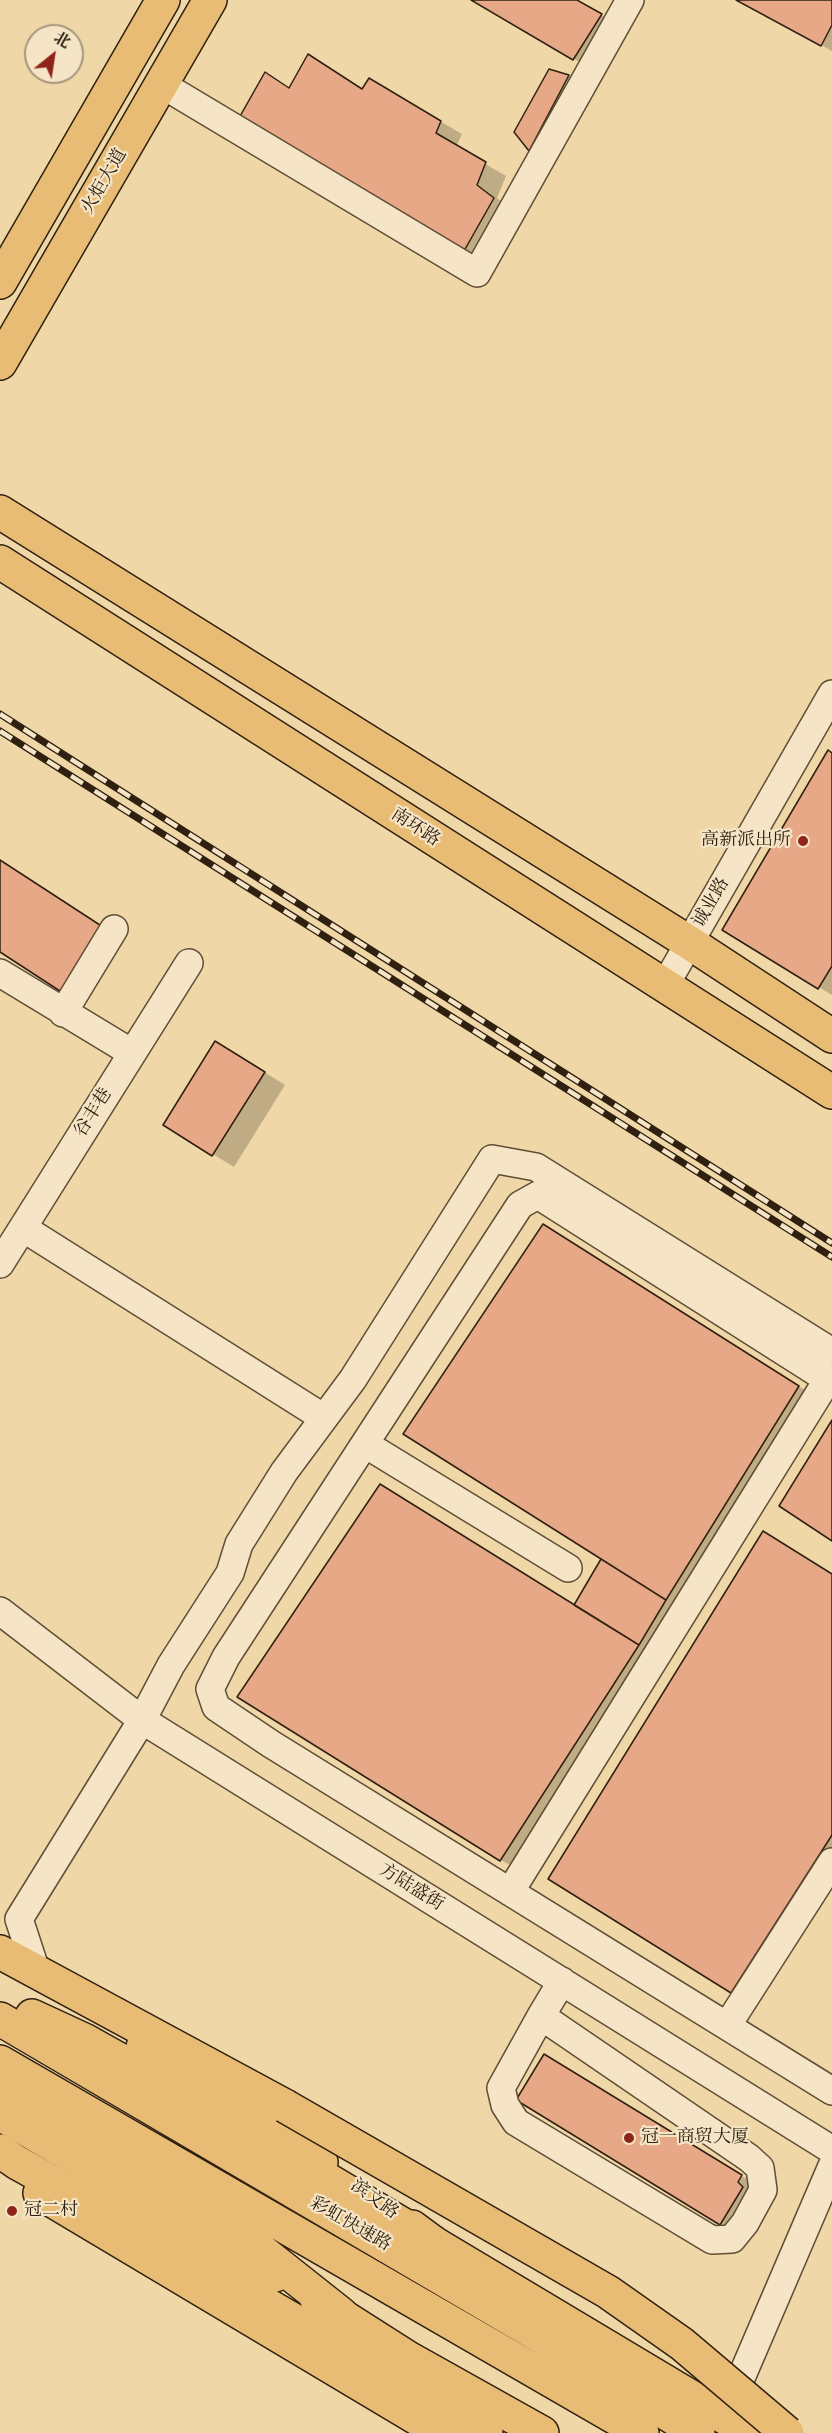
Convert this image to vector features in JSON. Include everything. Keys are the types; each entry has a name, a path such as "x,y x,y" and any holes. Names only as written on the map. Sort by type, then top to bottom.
{"main road":[{"path":"0,282 163,0"},
{"name":"火炬大道","path":"0,363 210,0"},
{"path":"0,512 690,943 832,1036"},
{"name":"南环路","path":"0,562 832,1092"},
{"path":"0,1952 285,2106 608,2292 682,2344 787,2433"},
{"name":"滨文路","path":"0,1964 239,2102 435,2244 721,2429"},
{"path":"0,2002 84,2040 234,2124 435,2244"},
{"name":"彩虹快速路","path":"0,2019 566,2351 721,2429"},
{"name":"彩虹快速路","path":"0,2062 642,2433"},
{"path":"0,2091 235,2230 341,2314"},
{"path":"0,2114 341,2314 408,2358 542,2433"},
{"path":"0,2151 486,2433"},
{"path":"0,2169 442,2433"}],"street":[{"path":"161,84 477,273 630,0"},
{"name":"诚业路","path":"664,987 832,694"},
{"path":"63,1013 114,929"},
{"name":"谷丰巷","path":"0,1264 189,963"},
{"path":"0,973 132,1053"},
{"path":"36,1971 10,1919 142,1720 171,1665 231,1572 239,1544 284,1472 359,1369 492,1159 537,1167 832,1352"},
{"path":"510,1892 830,1380 538,1195 520,1205 226,1657 210,1689 216,1707 261,1738 510,1892 727,2026 832,2091"},
{"path":"23,1228 324,1418"},
{"path":"365,1443 568,1568"},
{"name":"方陆盛街","path":"0,1611 142,1720 832,2150"},
{"path":"727,2026 832,1862"},
{"path":"541,2016 749,2158 760,2168 763,2190 745,2223 732,2239 712,2240 516,2122 505,2105 501,2088 541,2016 562,1981"},
{"path":"721,2429 832,2166"}],"building":[{"path":"471,0 577,0 602,14 573,60"},
{"path":"736,0 832,0 832,25 821,46"},
{"path":"308,54 362,89 369,78 441,121 436,133 486,162 477,185 494,198 460,258 239,118 265,72 289,88"},
{"path":"549,69 569,75 529,151 514,132"},
{"name":"高新派出所","path":"828,750 832,753 832,966 818,989 722,930"},
{"path":"0,860 103,927 63,993 0,952"},
{"path":"215,1041 265,1072 212,1156 163,1125"},
{"path":"543,1224 799,1386 666,1600 403,1434"},
{"path":"832,1420 832,1541 779,1506"},
{"path":"380,1484 639,1645 500,1861 237,1697"},
{"path":"763,1531 832,1574 832,1835 731,1993 548,1879"},
{"path":"601,1559 666,1600 639,1645 574,1605"},
{"name":"冠一商贸大厦","path":"544,2054 742,2175 738,2182 743,2187 720,2225 516,2100"}],"railway":[{"path":"0,714 832,1243"},
{"path":"0,731 832,1257"}],"place":[{"name":"高新派出所","path":"803,841"},
{"name":"冠一商贸大厦","path":"629,2138"},
{"name":"冠二村","path":"12,2211"}]}
